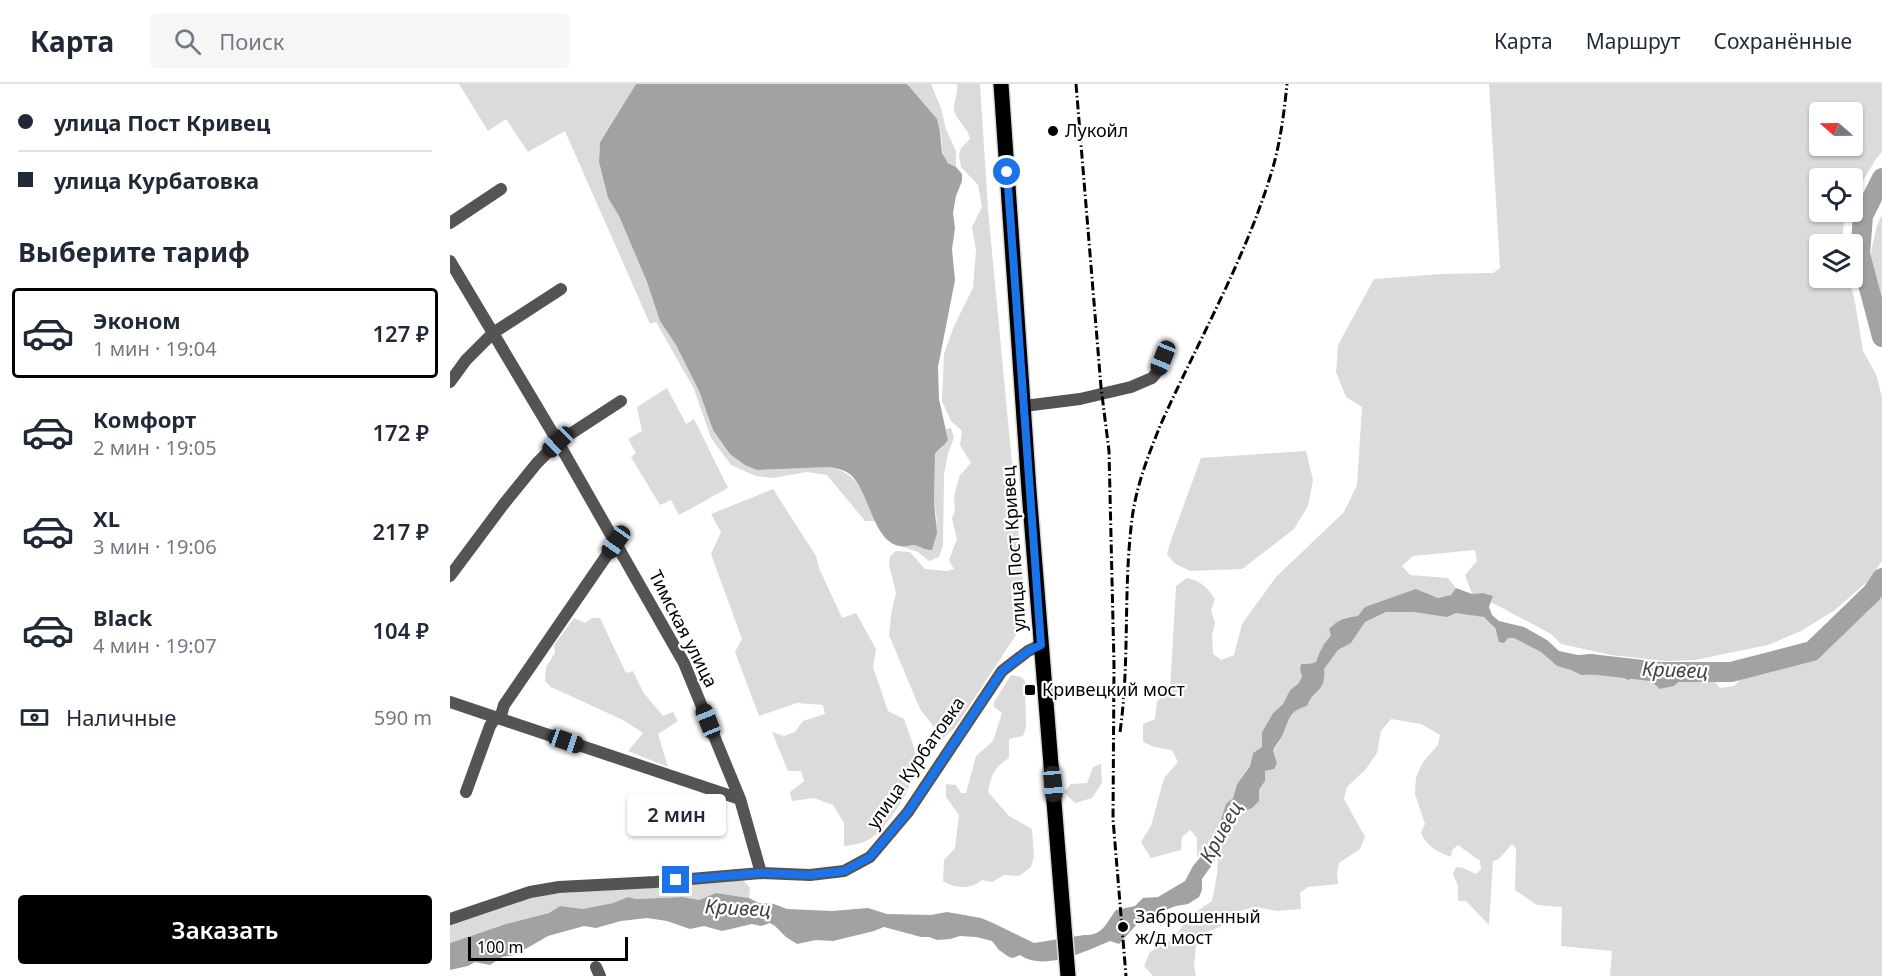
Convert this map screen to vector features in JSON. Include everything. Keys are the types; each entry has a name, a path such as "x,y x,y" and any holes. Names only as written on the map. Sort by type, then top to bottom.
{"main road":[{"name":"улица Пост Кривец","path":"1001,84 1041,645 1068,976"}],"street":[{"path":"450,223 501,189"},
{"name":"Тимская улица","path":"450,261 558,442 684,663 740,799 761,873"},
{"path":"450,382 466,360 493,333 561,289"},
{"path":"1024,405 1080,399 1131,387 1152,378 1163,358"},
{"path":"450,576 537,463 558,442 621,401"},
{"path":"466,792 490,726 498,718 504,705 616,542"},
{"name":"улица Курбатовка","path":"450,919 530,892 549,889 761,873 810,875 844,871 870,857 908,812 1002,671 1028,651 1041,645"},
{"path":"450,702 740,799"}],"shaded area":[{"path":"459,84 636,84 600,141 599,162 608,198 619,216 647,282 660,321 676,345 699,391 713,430 757,470 829,467 847,474 864,494 876,521 865,521 827,475 807,472 773,478 756,476 731,465 711,438 694,389 656,322 650,324 565,131 528,152 506,119 488,131"},
{"path":"907,84 931,84 956,151 956,167 943,156 940,130 937,124"},
{"path":"957,84 980,84 988,209 1026,612 1022,626 954,729 943,738 937,734 920,709 889,635 896,593 889,564 890,556 896,551 910,552 925,569 947,571 954,569 949,560 957,539 952,518 955,511 954,496 960,475 971,463 960,445 962,431 951,421 942,401 944,354 954,326 973,288 976,250 972,227 982,207 978,185 961,167 959,155 961,148 970,139 954,110"},
{"path":"1489,84 1882,84 1882,152 1863,180 1863,168 1809,168 1809,222 1844,222 1843,234 1809,234 1809,288 1852,288 1863,351 1876,374 1882,397 1882,561 1869,580 1835,610 1801,631 1768,645 1695,660 1665,661 1611,655 1561,644 1551,634 1491,602 1492,596 1483,593 1472,594 1465,575 1477,561 1475,550 1413,556 1402,566 1410,575 1448,578 1456,588 1451,595 1438,598 1416,589 1358,616 1346,617 1321,649 1318,659 1313,664 1301,664 1302,677 1298,684 1290,690 1283,704 1273,713 1262,732 1262,747 1253,753 1250,765 1237,784 1233,798 1226,804 1208,848 1197,857 1197,838 1190,830 1182,837 1181,850 1151,858 1141,842 1151,826 1164,778 1178,762 1172,750 1154,747 1143,742 1143,724 1155,719 1157,701 1170,690 1176,586 1187,578 1200,583 1209,591 1215,599 1211,610 1215,623 1212,635 1213,654 1221,660 1234,655 1242,624 1276,577 1344,512 1357,485 1362,407 1346,397 1336,372 1338,345 1374,279 1493,273 1500,268"},
{"path":"1882,215 1882,304 1870,256 1877,225"},
{"path":"667,388 686,424 694,419 728,488 679,515 671,500 660,505 631,457 636,453 628,439 642,431 637,407"},
{"path":"951,428 954,437 944,475 943,545 939,557 929,561 918,552 900,546 916,545 937,521 934,503 935,454 948,440 946,429"},
{"path":"1306,451 1313,480 1308,506 1294,529 1242,569 1190,571 1174,563 1167,554 1201,458"},
{"path":"773,489 816,556 819,568 842,618 856,613 876,649 873,667 888,711 904,719 914,750 916,769 914,777 899,805 880,831 871,838 856,844 844,846 844,823 833,805 814,798 792,801 790,792 804,781 801,771 788,771 772,732 784,736 795,732 803,721 825,714 823,705 797,703 759,716 735,652 742,639 711,554 721,532 711,514"},
{"path":"1882,594 1882,976 1610,976 1612,951 1561,946 1562,907 1537,905 1515,890 1516,849 1512,844 1499,859 1493,861 1489,925 1466,901 1458,901 1458,886 1453,874 1456,867 1476,874 1481,869 1480,861 1458,845 1452,850 1451,857 1442,853 1433,848 1421,833 1425,824 1415,794 1416,777 1423,762 1438,745 1440,735 1421,724 1391,719 1381,731 1377,753 1366,769 1347,787 1344,799 1365,837 1360,849 1339,863 1338,884 1308,887 1300,893 1301,909 1277,911 1256,907 1235,912 1220,927 1204,933 1196,946 1194,965 1196,976 1153,976 1144,966 1150,952 1174,938 1190,916 1212,901 1219,844 1224,838 1227,825 1236,815 1252,808 1265,781 1265,770 1274,769 1273,751 1280,741 1288,719 1296,709 1307,706 1321,687 1323,669 1338,650 1351,643 1365,622 1393,611 1478,615 1491,623 1499,642 1514,638 1541,652 1557,666 1581,675 1639,674 1660,689 1674,686 1681,680 1714,681 1720,688 1734,686 1743,677 1772,672 1807,656 1868,611"},
{"path":"574,618 585,623 592,618 600,618 626,673 633,671 643,692 663,716 673,712 678,721 658,734 668,767 628,751 643,733 623,720 551,687 545,681 546,667 555,653 554,645"},
{"path":"1011,675 1021,677 1025,681 1026,727 1023,736 1009,739 1009,758 994,772 988,792 1009,816 1032,829 1034,857 1031,867 1019,876 1004,875 992,882 982,880 968,887 953,886 943,881 944,860 955,848 959,815 946,797 946,784 956,785 961,793 966,793 976,756 993,741 1002,713 994,707 994,702"},
{"path":"1101,764 1102,783 1092,798 1075,803 1064,792 1071,784 1087,783 1093,767"},
{"path":"743,880 750,888 749,898 716,893 699,900 683,897 636,899 628,897 613,903 583,909 560,906 549,913 506,924 450,943 450,922 535,896"}],"water":[{"path":"636,84 907,84 937,119 942,153 948,163 962,174 962,181 953,213 955,228 952,249 955,280 938,367 939,399 948,440 935,454 934,503 937,533 932,550 914,545 900,546 891,543 878,527 857,483 846,472 829,467 757,470 745,465 730,454 713,430 699,391 676,345 660,321 647,282 619,216 608,198 599,162 600,142"},
{"path":"1456,588 1472,594 1483,593 1493,596 1489,607 1492,615 1499,621 1524,627 1547,640 1559,651 1578,655 1593,654 1605,659 1612,666 1630,668 1636,664 1657,664 1681,680 1674,686 1660,689 1639,674 1628,680 1619,674 1581,675 1557,666 1541,652 1514,638 1508,638 1504,643 1499,642 1495,628 1484,617 1456,613 1447,617 1414,612 1386,612 1365,622 1351,643 1338,650 1324,669 1321,687 1307,706 1292,714 1273,751 1277,763 1274,769 1265,771 1265,781 1259,790 1259,801 1252,808 1236,815 1227,825 1214,862 1202,879 1202,890 1199,897 1188,904 1168,909 1154,923 1148,920 1138,923 1119,944 1110,941 1065,958 1041,961 1030,960 1020,955 1009,957 992,941 976,937 960,936 937,940 884,927 833,941 816,940 797,944 770,923 761,926 752,924 722,931 704,926 690,929 667,921 647,918 621,921 596,928 584,926 548,936 515,955 502,957 490,965 475,962 450,970 450,943 506,924 549,913 560,906 583,909 613,903 628,897 636,899 683,897 699,900 716,893 749,898 759,903 774,904 787,909 832,911 868,908 887,914 931,915 947,912 981,918 1034,943 1096,933 1103,928 1116,910 1135,906 1143,898 1158,897 1185,881 1193,866 1208,848 1226,804 1233,798 1237,784 1250,766 1253,753 1262,747 1262,732 1273,713 1283,704 1290,690 1298,684 1302,677 1301,664 1316,661 1331,635 1329,629 1342,619 1358,616 1365,607 1416,589 1438,598 1451,595"}],"waterway":[{"name":"Кривец","path":"1882,178 1863,216 1860,254 1882,337"},
{"name":"Кривец","path":"1590,664 1660,672 1731,672 1812,651 1872,593 1882,578"}],"railway":[{"path":"1076,84 1101,387 1109,451 1114,665 1113,819 1126,976"},
{"path":"1120,732 1125,679 1129,546 1136,495 1160,426 1234,271 1260,207 1277,152 1287,84"}],"place":[{"name":"Лукойл","path":"1053,131"},
{"name":"Кривецкий мост","path":"1030,690"},
{"name":"Заброшенный ж/д мост","path":"1123,927"}],"route":[{"path":"676,880 761,873 810,875 844,871 870,857 908,812 1002,671 1028,651 1041,645 1007,172"}]}
